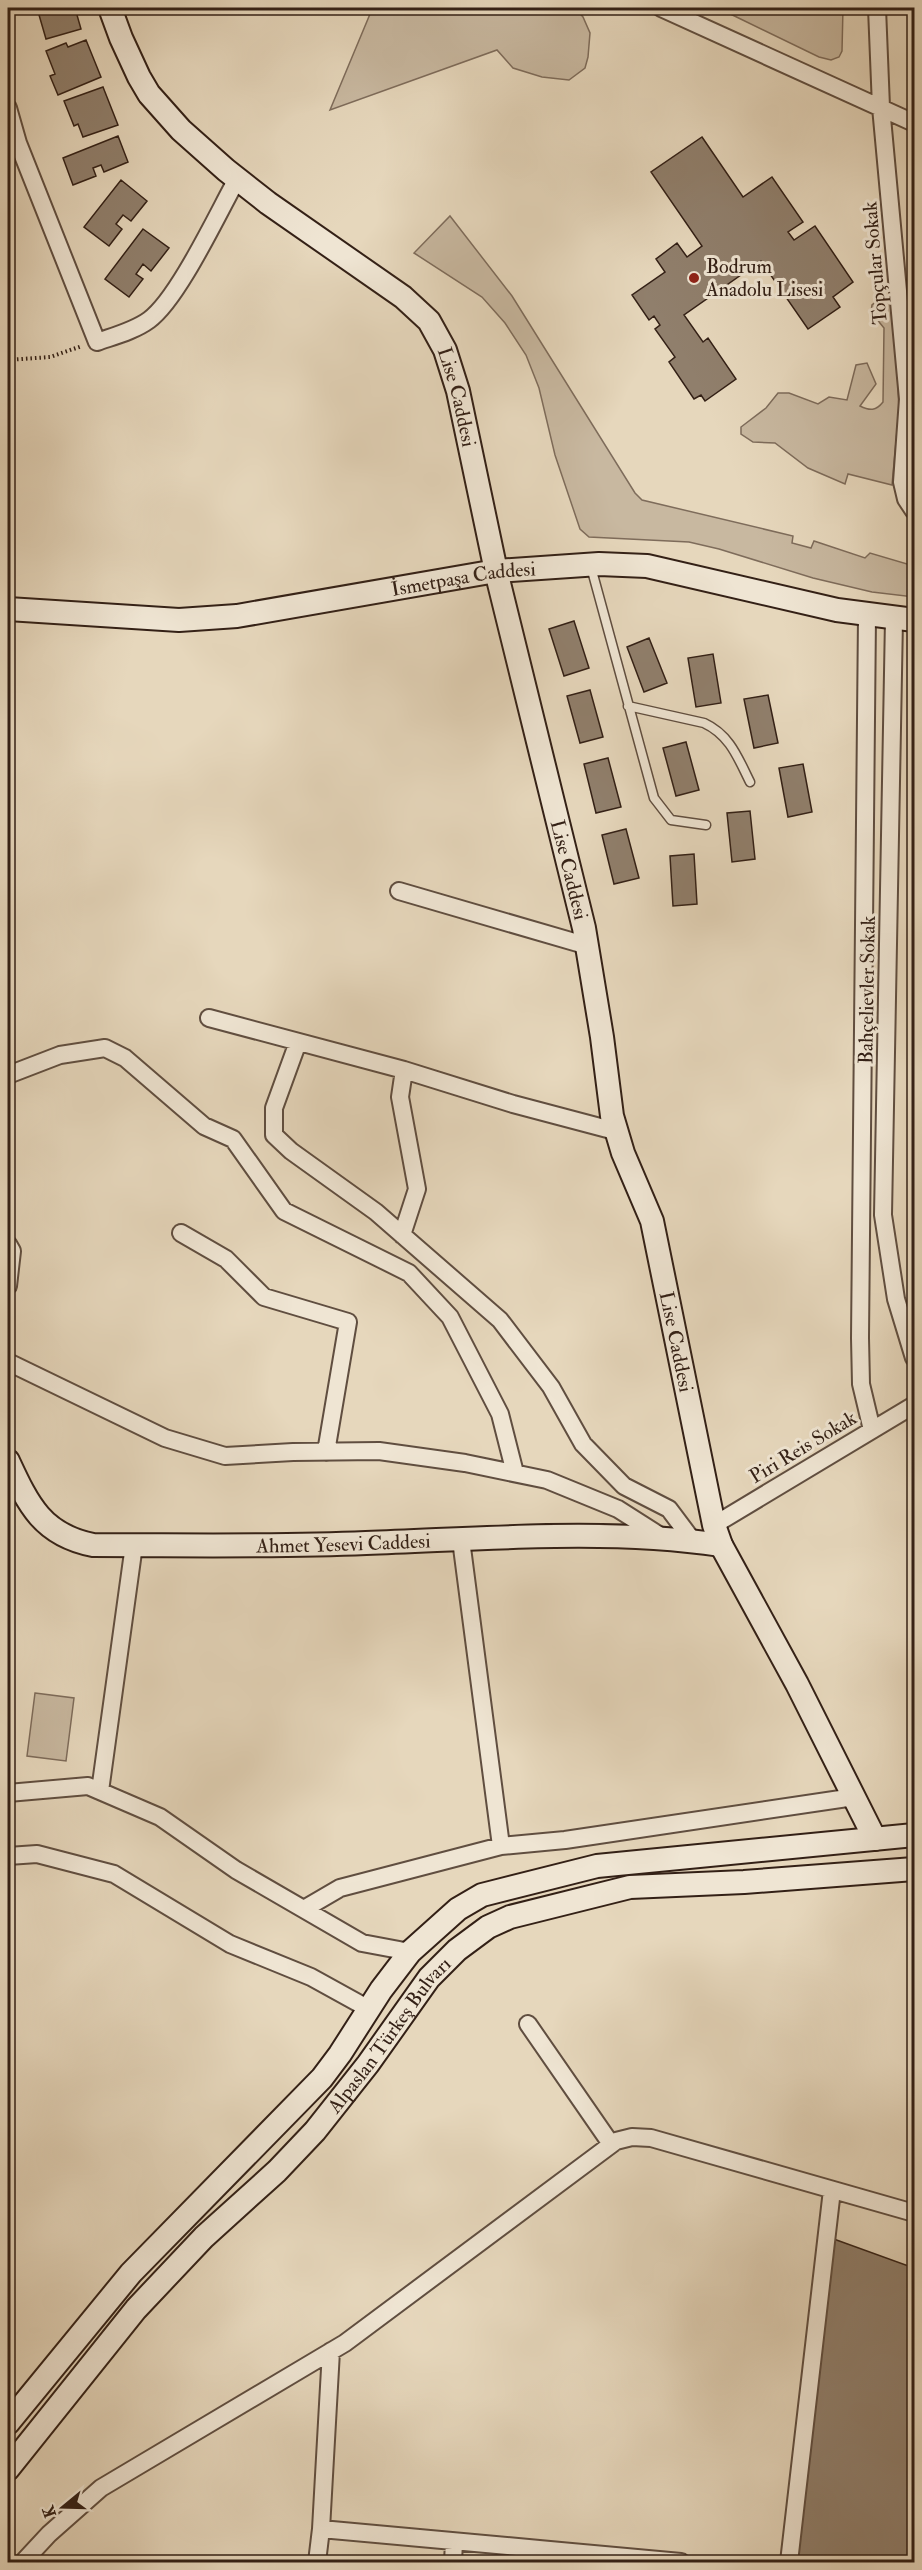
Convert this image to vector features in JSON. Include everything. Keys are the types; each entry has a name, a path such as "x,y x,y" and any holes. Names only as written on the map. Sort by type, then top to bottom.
{"street":[{"name":"Lise Caddesi","path":"110,8 128,55 149,94 196,144 237,179 403,297 436,330 452,366 496,571 588,946 615,1131 652,1221 717,1535 797,1684 875,1839"},
{"path":"661,8 915,123"},
{"name":"Topçular Sokak","path":"877,8 881,107 908,399 902,482 906,498 915,511"},
{"path":"8,108 18,142 97,342 120,335 149,321 164,305 184,276 237,179"},
{"name":"İsmetpaşa Caddesi","path":"8,609 179,620 237,616 496,571 590,564 647,566 867,616 904,620"},
{"path":"867,616 860,1338 861,1384 872,1430"},
{"name":"Bahçelievler Sokak","path":"904,620 884,1215 896,1299 915,1358"},
{"path":"399,891 588,946"},
{"path":"209,1018 404,1070 513,1104 615,1131"},
{"path":"298,1042 274,1108 274,1135 291,1151 376,1212 500,1320 551,1387 583,1444 624,1486 669,1509 693,1541"},
{"path":"8,1075 60,1054 105,1048 125,1058 204,1126 234,1139 284,1211 409,1273 450,1317 500,1414 515,1473"},
{"path":"402,1235 417,1189 400,1097 404,1070"},
{"path":"181,1233 226,1258 264,1297 348,1322 326,1452"},
{"path":"8,1244 12,1251 8,1286"},
{"path":"8,1362 165,1438 225,1456 378,1451 465,1462 547,1480 618,1509 662,1537"},
{"name":"Piri Reis Sokak","path":"717,1535 872,1430 915,1405"},
{"name":"Ahmet Yesevi Caddesi","path":"8,1461 28,1503 43,1520 58,1533 73,1541 93,1545 296,1546 461,1540 662,1537 693,1541 717,1535"},
{"path":"461,1540 501,1846"},
{"path":"100,1791 134,1545"},
{"path":"8,1793 88,1786 160,1817 236,1870 362,1943 410,1952"},
{"path":"304,1909 340,1888 501,1846 565,1840 854,1797"},
{"name":"Alpaslan Türkeş Bulvarı","path":"8,2423 131,2273 322,2078 410,1952 458,1910 482,1895 560,1874 624,1862 915,1835"},
{"path":"8,1856 38,1854 114,1874 230,1944 311,1977 369,2009"},
{"name":"Alpaslan Türkeş Bulvarı","path":"8,2469 136,2309 204,2237 277,2171 315,2132 368,2064 429,1978 457,1950 488,1927 510,1917 630,1887 744,1882 915,1869"},
{"path":"528,2024 611,2144"},
{"path":"23,2562 49,2534 101,2488 331,2351 611,2144 632,2137 651,2138 915,2213"},
{"path":"789,2562 832,2190"},
{"path":"317,2562 321,2529 331,2351"},
{"path":"321,2529 681,2562"},
{"path":"453,2562 454,2542"}],"lane":[{"path":"590,564 654,798 671,820 706,825"},
{"path":"628,706 714,727 728,740 750,782"}],"path":[{"path":"8,360 50,357 97,342"}],"shaded area":[{"path":"367,8 575,8 583,17 590,33 588,57 585,68 569,80 542,77 513,68 497,50 330,110 370,14"},
{"path":"718,8 843,8 842,51 839,57 831,60 819,57"},
{"path":"450,216 512,296 635,493 642,500 793,536 792,543 811,548 814,541 865,558 870,553 914,566 914,597 872,592 813,578 689,542 589,537 580,529 555,455 539,388 526,355 505,323 482,297 414,253"},
{"path":"883,296 890,296 896,345 899,409 892,485 848,474 845,484 808,468 775,443 753,442 741,434 741,427 766,408 778,393 789,393 818,404 829,397 847,400 856,365 867,363 876,384 860,406 867,409 878,407 883,402 884,328 871,312 872,305"},
{"path":"35,1693 74,1698 66,1761 27,1756"}],"building":[{"path":"37,8 75,8 81,29 46,39"},
{"path":"86,40 101,77 58,95 50,76 55,74 46,51 66,43 68,47"},
{"path":"103,87 118,125 83,137 78,124 74,126 64,101"},
{"path":"118,136 128,162 104,172 101,165 93,168 96,176 73,185 63,158"},
{"path":"702,137 743,197 772,177 803,222 788,232 794,240 815,226 853,282 833,297 840,307 808,329 761,261 684,315 703,342 708,338 736,379 705,401 701,395 694,399 669,362 675,357 655,329 660,325 654,316 649,320 632,295 665,272 656,259 677,243 687,257 702,246 651,172"},
{"path":"121,180 147,201 131,221 123,215 116,224 122,229 109,246 84,227"},
{"path":"143,229 169,248 151,271 143,264 136,274 143,279 129,297 105,279"},
{"path":"574,621 589,668 564,676 549,629"},
{"path":"649,638 667,683 644,692 627,647"},
{"path":"713,654 721,703 696,707 688,658"},
{"path":"590,690 603,737 580,743 567,696"},
{"path":"768,695 778,743 754,748 744,699"},
{"path":"686,742 699,790 676,796 663,748"},
{"path":"608,758 621,807 596,813 584,764"},
{"path":"803,764 812,812 788,817 779,768"},
{"path":"750,811 755,859 732,862 727,813"},
{"path":"626,829 639,878 614,884 602,835"},
{"path":"694,854 697,904 673,906 670,856"},
{"path":"831,2238 914,2268 914,2562 849,2562 794,2556"}],"place":[{"name":"Bodrum Anadolu Lisesi","path":"694,278"}]}
